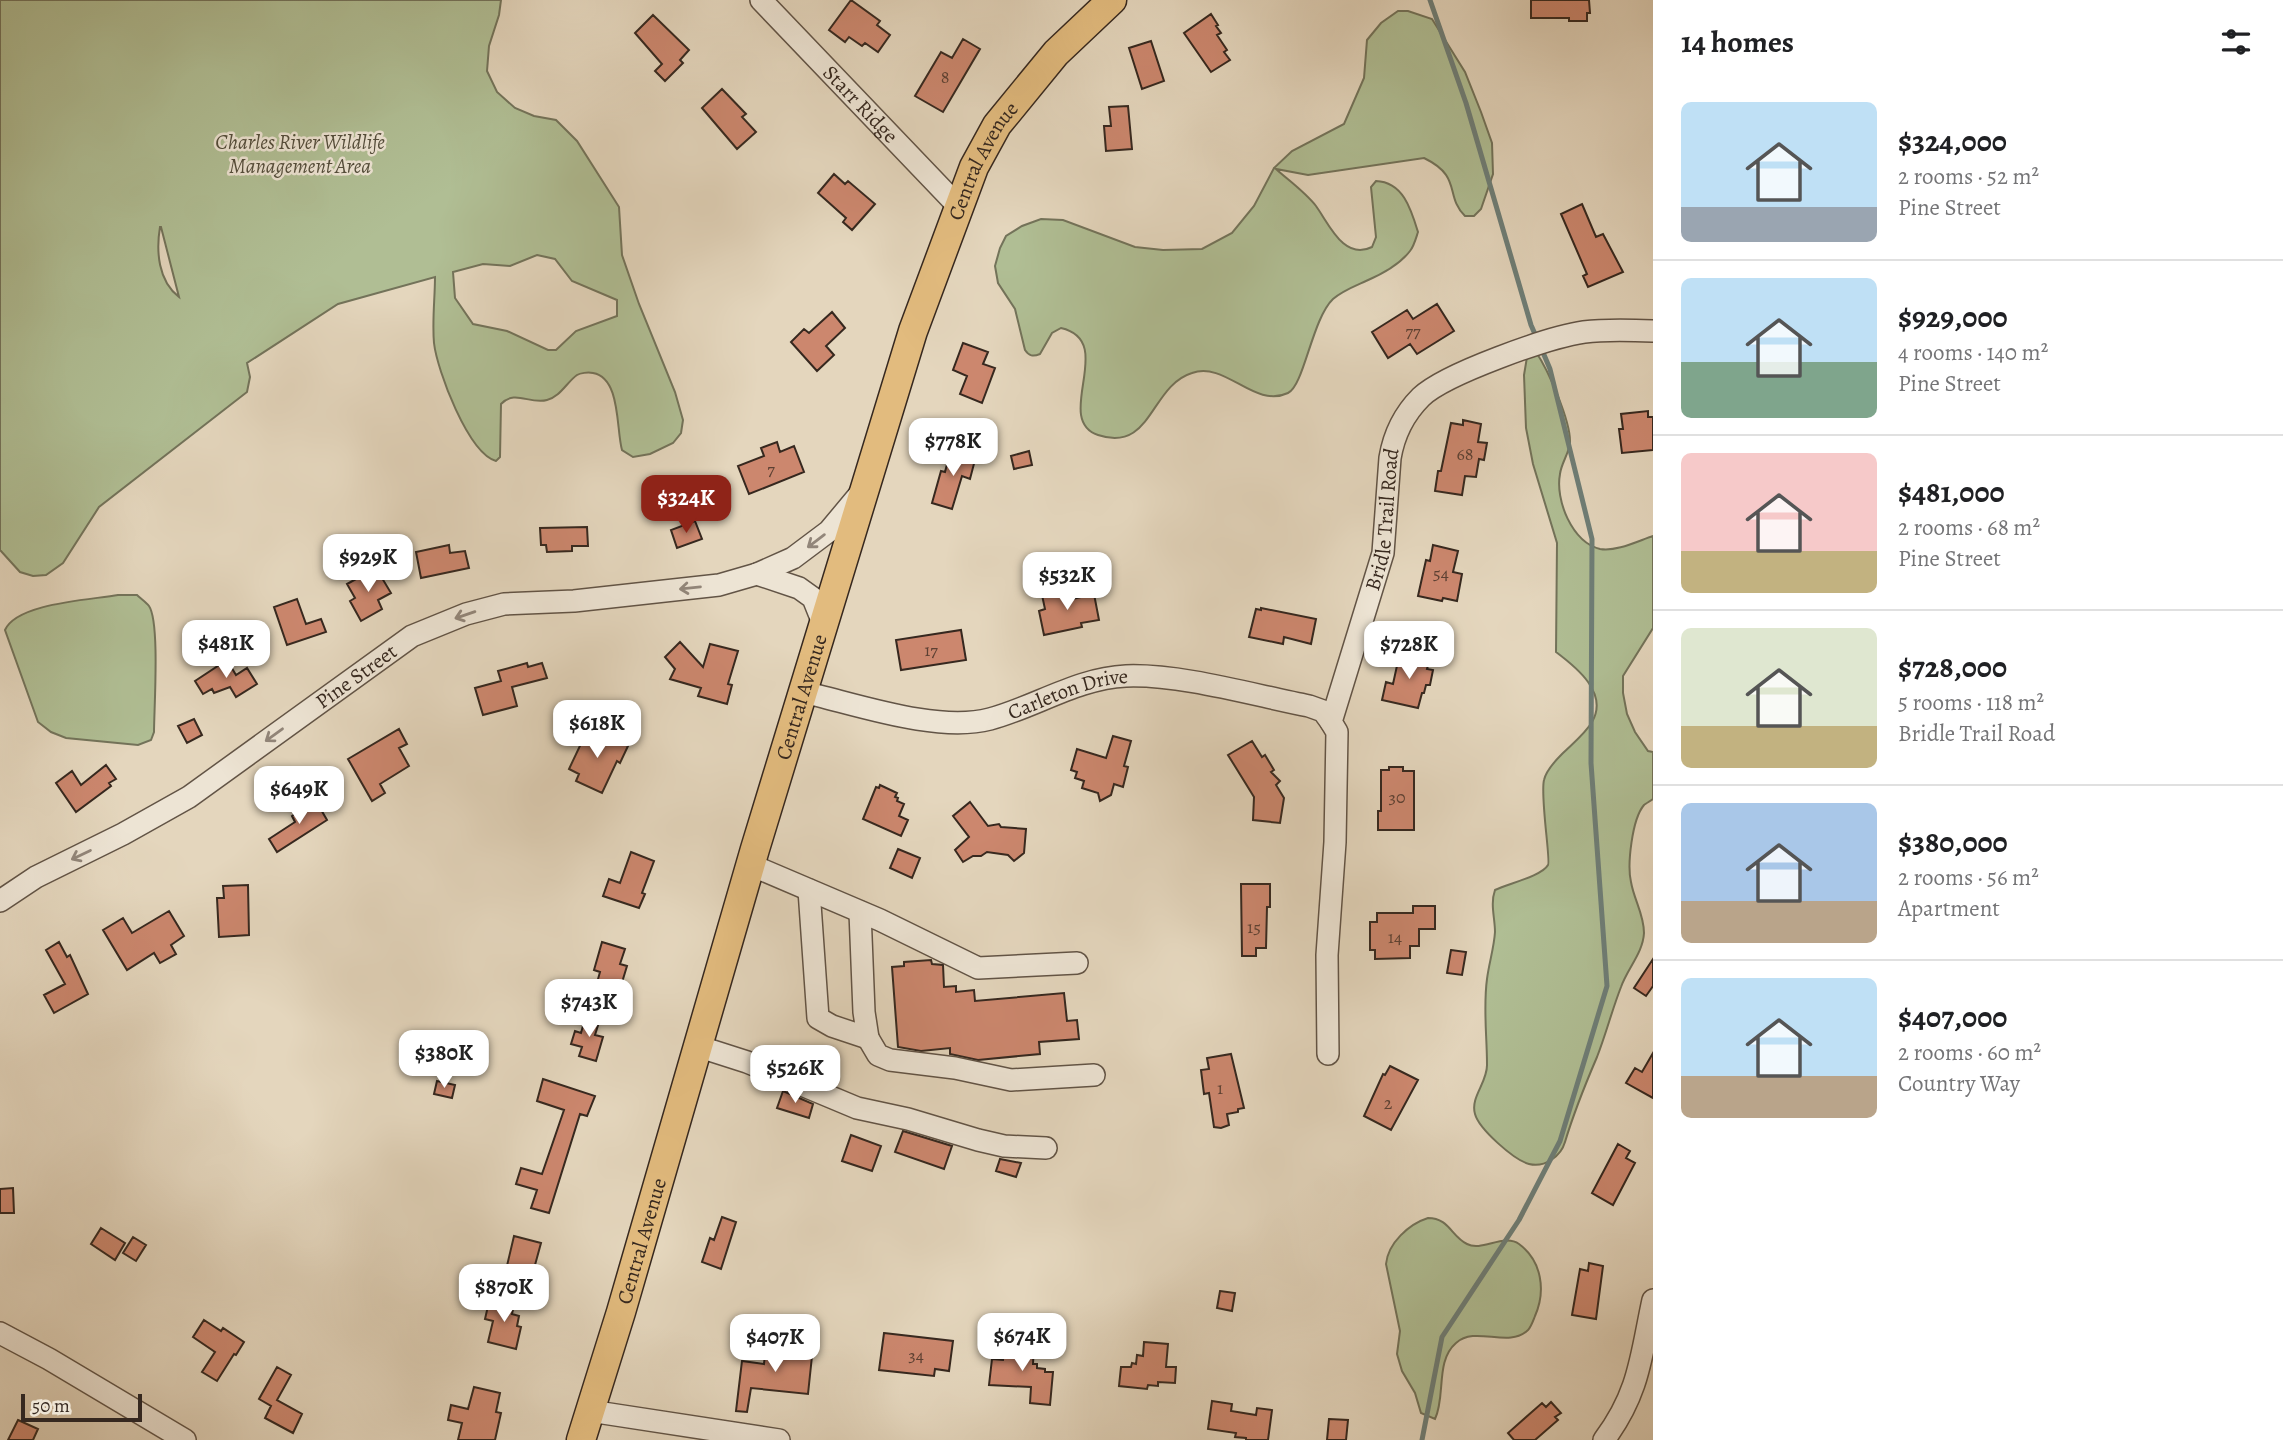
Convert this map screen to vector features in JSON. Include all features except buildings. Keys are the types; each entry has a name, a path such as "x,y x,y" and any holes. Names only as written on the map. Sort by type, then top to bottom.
{"main road":[{"name":"Central Avenue","path":"581,1440 913,331 974,167 998,125 1056,53 1112,0"}],"street":[{"name":"Starr Ridge","path":"761,0 959,207"},
{"name":"Bridle Trail Road","path":"1328,1054 1327,955 1335,842 1337,732 1331,722 1383,553 1390,458 1398,428 1408,412 1429,391 1489,362 1561,337 1596,331 1653,331"},
{"name":"Pine Street","path":"0,901 36,877 123,834 189,797 412,636 466,614 504,604 574,601 719,585 757,574 793,558 829,531 863,491"},
{"path":"757,574 799,587 813,598 824,623"},
{"name":"Carleton Drive","path":"803,692 918,719 962,724 990,719 1102,679 1128,676 1173,679 1309,706 1323,711 1331,722"},
{"path":"751,865 860,912 978,968 1077,963"},
{"path":"809,890 818,1018 832,1026 867,1038"},
{"path":"860,912 867,1038 878,1055 890,1060 942,1066 1011,1080 1094,1075"},
{"path":"697,1046 747,1062 857,1108 908,1119 1004,1146 1046,1148"},
{"path":"1604,1440 1630,1398 1640,1371 1653,1300"},
{"path":"0,1333 185,1440"},
{"path":"590,1411 779,1440"}],"green space":[{"name":"Charles River Wildlife Management Area","path":"0,0 501,0 489,46 487,71 497,92 515,108 534,116 556,120 577,141 619,207 622,255 675,392 683,420 681,433 673,443 650,454 633,457 622,450 613,394 602,377 587,373 577,375 552,398 535,401 517,397 501,404 500,457 496,461 485,455 456,409 436,355 433,326 435,277 338,304 247,363 250,377 247,392 99,507 63,563 46,575 33,576 20,572 0,550","holes":["161,227 179,297 167,283 160,265","537,255 555,259 572,281 617,300 617,316 576,331 556,350 548,350 507,331 473,324 455,298 453,272 483,264 510,266"]},
{"path":"1398,11 1408,11 1432,19 1465,72 1492,143 1493,174 1481,209 1474,216 1465,216 1455,201 1449,179 1436,165 1424,158 1308,175 1276,169 1312,201 1332,231 1345,245 1353,249 1372,247 1376,237 1371,187 1376,181 1393,186 1409,206 1418,232 1415,242 1390,269 1333,299 1319,321 1299,378 1288,393 1263,395 1217,373 1192,373 1178,380 1167,391 1150,416 1130,435 1116,438 1098,435 1086,426 1081,413 1086,363 1084,348 1077,336 1061,328 1052,333 1040,354 1031,355 1025,350 1015,309 998,283 995,266 1006,236 1041,219 1063,220 1135,247 1163,250 1202,249 1232,233 1254,206 1274,168 1292,151 1344,124 1364,78 1367,40 1381,23"},
{"path":"1528,351 1536,352 1541,360 1567,422 1570,443 1559,484 1563,507 1574,529 1590,545 1606,550 1653,536 1653,628 1623,676 1627,714 1648,751 1653,752 1653,799 1644,805 1636,821 1630,854 1631,882 1642,920 1643,940 1621,987 1563,1147 1552,1160 1535,1165 1506,1150 1483,1128 1474,1108 1487,1071 1485,1001 1494,944 1494,895 1495,890 1532,876 1548,865 1544,780 1554,762 1592,722 1596,701 1581,673 1556,652 1557,543 1533,464 1526,428 1524,375"},
{"path":"118,595 137,595 149,606 152,615 156,666 154,732 151,740 138,745 66,738 51,732 38,722 5,630 12,621 39,608"},
{"path":"1428,1218 1441,1221 1462,1241 1473,1246 1507,1240 1519,1244 1533,1259 1541,1287 1538,1306 1528,1330 1511,1338 1464,1338 1450,1350 1445,1359 1435,1419 1421,1413 1415,1393 1402,1371 1397,1354 1400,1331 1386,1264 1391,1249 1401,1235"}],"waterway":[{"path":"1430,0 1466,103 1538,341"},
{"path":"1422,1440 1442,1337 1519,1220 1560,1141 1607,986 1591,763 1592,539 1550,369 1542,350"}]}
